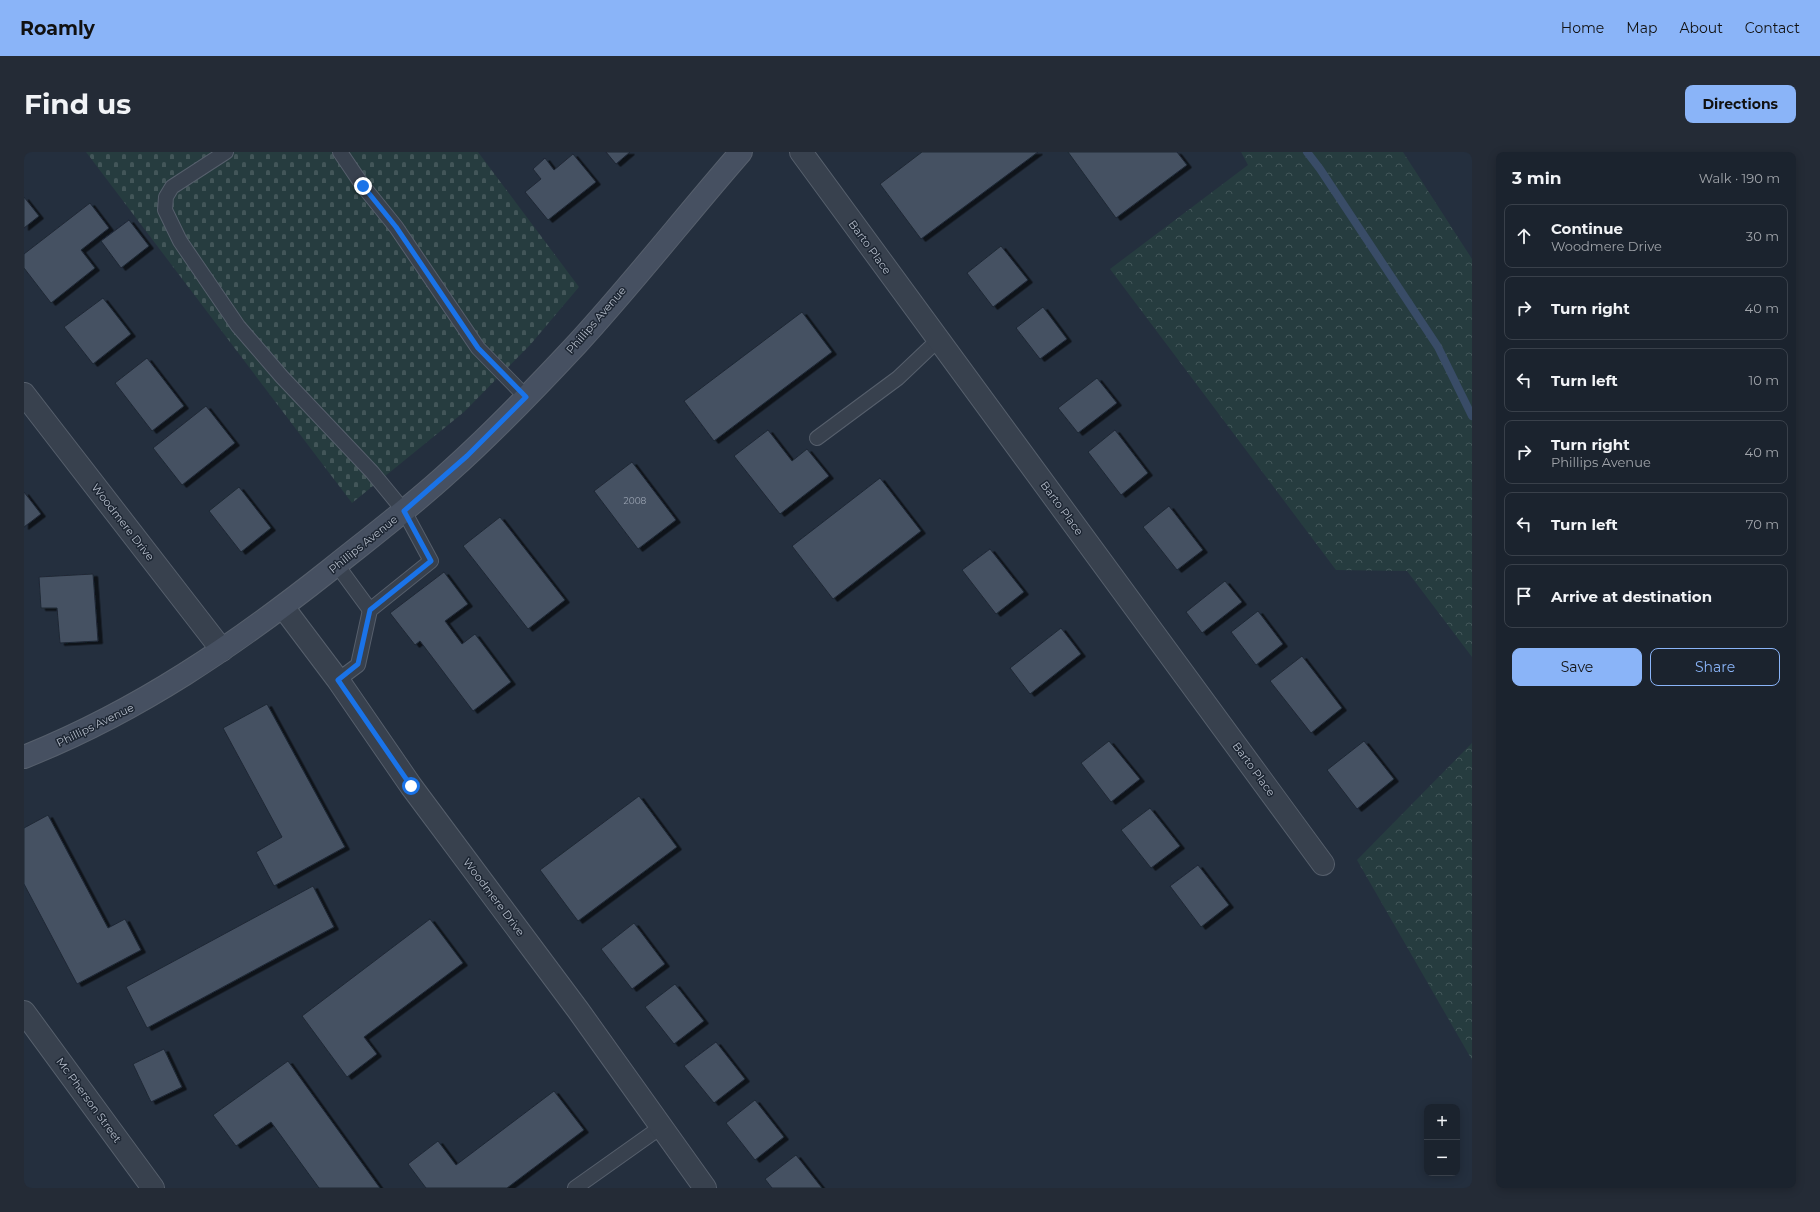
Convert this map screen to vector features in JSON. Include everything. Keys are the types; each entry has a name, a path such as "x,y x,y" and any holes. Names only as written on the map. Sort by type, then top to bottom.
{"street":[{"name":"Phillips Avenue","path":"24,757 93,727 137,704 222,650 283,607 404,511 454,468 526,397 579,341 741,152"},
{"name":"Barto Place","path":"801,152 1324,864"},
{"name":"Woodmere Drive","path":"24,394 222,650"},
{"name":"Woodmere Drive","path":"283,607 338,680 411,786 578,1010 705,1188"},
{"name":"Mc Pherson Street","path":"24,1012 153,1188"}],"lane":[{"path":"226,152 172,187 166,197 165,210 177,234 238,326 282,377 372,472 404,511 431,561 370,610 358,664 338,680"},
{"path":"340,152 363,186 396,227 478,348 526,397"},
{"path":"817,438 898,378 938,340"},
{"path":"337,564 370,610"},
{"path":"576,1188 661,1127"}],"green space":[{"path":"86,152 478,152 579,287 530,345 464,412 352,503"},
{"path":"1241,152 1403,152 1472,259 1472,657 1407,571 1336,570 1110,269 1248,165"},
{"path":"1472,743 1472,1060 1357,860"}],"building":[{"path":"606,152 630,152 616,164"},
{"path":"922,152 1038,152 921,239 880,184"},
{"path":"1068,152 1177,152 1187,165 1116,218"},
{"path":"573,154 596,182 548,220 525,192 541,179 533,169 545,158 554,170"},
{"path":"24,197 39,216 24,228"},
{"path":"90,203 109,228 81,250 95,268 51,303 24,268 24,254"},
{"path":"129,220 149,246 121,268 101,241"},
{"path":"1001,246 1028,280 993,307 967,273"},
{"path":"103,298 131,334 93,364 64,327"},
{"path":"1043,307 1067,339 1040,359 1016,328"},
{"path":"802,312 832,352 714,441 684,401"},
{"path":"147,358 184,406 152,431 115,383"},
{"path":"1097,378 1117,403 1078,433 1058,408"},
{"path":"206,406 235,443 182,485 153,448"},
{"path":"768,430 792,461 807,449 829,476 780,514 734,456"},
{"path":"1115,430 1148,473 1121,495 1088,452"},
{"path":"632,462 676,520 638,549 594,491"},
{"path":"880,478 921,531 833,599 792,546"},
{"path":"239,487 271,528 241,552 209,511"},
{"path":"24,492 41,514 24,527"},
{"path":"1169,506 1203,550 1177,570 1143,527"},
{"path":"500,517 565,600 528,629 463,546"},
{"path":"990,549 1024,592 996,614 962,570"},
{"path":"444,572 468,604 445,621 462,644 475,634 511,682 473,711 420,641 415,645 390,613"},
{"path":"93,574 98,641 60,643 57,608 41,608 39,577"},
{"path":"1225,581 1242,602 1202,633 1186,612"},
{"path":"1258,611 1283,644 1256,665 1231,632"},
{"path":"1061,628 1081,654 1030,694 1010,668"},
{"path":"1302,656 1342,708 1311,733 1270,681"},
{"path":"267,704 345,847 274,886 256,852 282,837 223,728"},
{"path":"1109,741 1140,779 1111,802 1081,763"},
{"path":"1364,741 1394,779 1357,809 1327,770"},
{"path":"639,796 677,847 578,921 540,870"},
{"path":"1150,808 1180,846 1151,868 1121,830"},
{"path":"48,815 108,928 125,919 141,950 77,984 24,884 24,828"},
{"path":"1198,865 1229,905 1201,927 1170,886"},
{"path":"313,886 334,927 147,1028 126,987"},
{"path":"430,919 463,963 364,1037 377,1054 347,1077 302,1016"},
{"path":"634,923 665,964 632,989 601,949"},
{"path":"675,984 704,1021 674,1044 645,1007"},
{"path":"716,1042 745,1079 714,1103 684,1066"},
{"path":"164,1049 182,1087 151,1102 133,1064"},
{"path":"288,1061 380,1188 319,1188 271,1122 236,1146 213,1115"},
{"path":"554,1091 584,1130 507,1188 426,1188 408,1164 438,1141 456,1165"},
{"path":"755,1100 784,1137 755,1160 726,1123"},
{"path":"796,1155 822,1188 772,1188 765,1179"}],"waterway":[{"path":"1307,152 1320,169 1438,347 1472,416"}],"route":[{"path":"363,186 396,227 478,348 526,397 467,456 404,511 431,561 370,610 358,664 338,680 411,786"}]}
